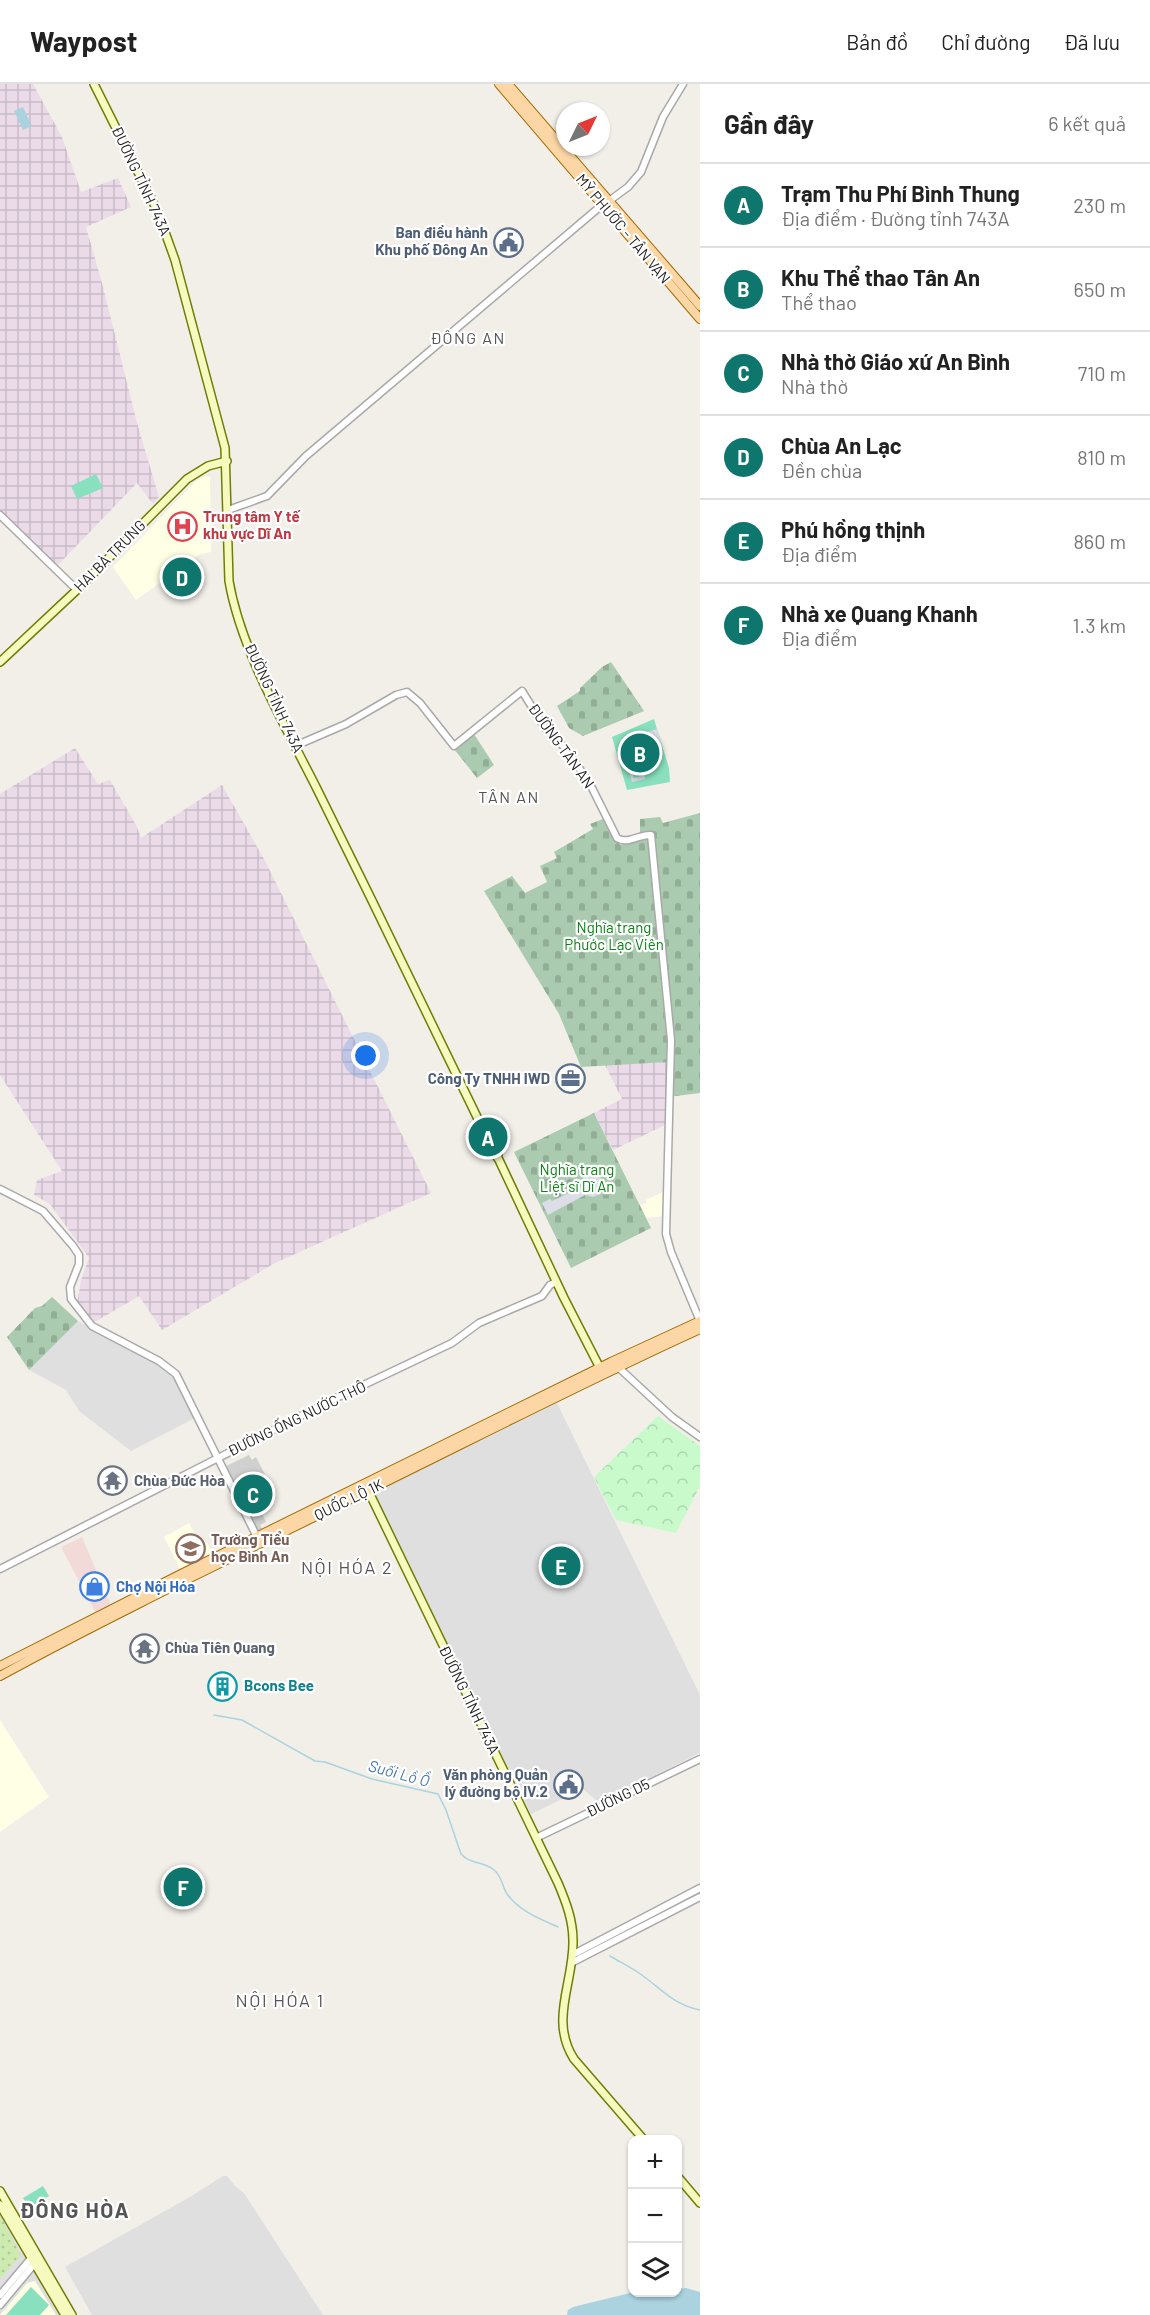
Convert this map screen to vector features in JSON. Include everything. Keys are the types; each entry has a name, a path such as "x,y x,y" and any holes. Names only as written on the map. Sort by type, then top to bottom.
{"main road":[{"name":"ĐƯỜNG TỈNH 743A","path":"94,84 166,230 223,439 227,461 229,581 232,601 257,668 478,1119 485,1138 499,1161 556,1282 602,1371"},
{"name":"MỸ PHƯỚC - TÂN VẠN","path":"499,84 700,306"},
{"name":"MỸ PHƯỚC - TÂN VẠN","path":"508,84 700,319"},
{"name":"HAI BÀ TRƯNG","path":"0,662 77,590 187,479 208,466 227,461"},
{"name":"QUỐC LỘ 1K","path":"615,1365 700,1321"},
{"name":"QUỐC LỘ 1K","path":"0,1676 28,1657 258,1540 602,1371 700,1329"},
{"name":"ĐƯỜNG TỈNH 743A","path":"366,1488 570,1912 573,1943 563,2012 567,2048 640,2135"},
{"name":"QUỐC LỘ 1K","path":"0,1666 28,1657"},
{"path":"682,2182 700,2202"},
{"path":"0,2191 65,2315"},
{"path":"0,2205 72,2315"}],"street":[{"path":"228,510 267,496 306,456 605,203 628,187 641,172 663,117 683,84"},
{"path":"0,515 77,590"},
{"name":"ĐƯỜNG TÂN AN","path":"295,746 346,724 400,693 407,692 420,703 454,746 522,691 545,728 568,751 591,786 617,838 620,841 628,841 643,835 651,835 671,1040 666,1234 670,1252 700,1321"},
{"path":"0,1189 44,1210 67,1237 77,1252 79,1260 70,1287 70,1299 95,1328 159,1361 181,1382 258,1540"},
{"name":"ĐƯỜNG ỐNG NƯỚC THÔ","path":"0,1569 141,1499 217,1458 452,1343 479,1323 542,1296 550,1285 556,1282"},
{"path":"615,1365 672,1417 700,1437"},
{"name":"ĐƯỜNG D5","path":"536,1838 700,1759"},
{"path":"571,1959 700,1888"},
{"path":"571,1959 700,1898"},
{"path":"0,2295 35,2258"},
{"path":"0,2305 35,2258"}],"shaded area":[{"path":"0,84 33,84 62,137 81,192 118,178 131,207 86,227 137,423 159,497 153,504 137,483 57,566 0,511"},
{"name":"Trung tâm Y tế khu vực Dĩ An","path":"206,475 210,477 211,552 200,554 136,600 113,567 195,482"},
{"path":"657,729 662,746 652,749 647,735 624,742 634,778 644,775 645,779 632,782 626,762 620,764 618,759 624,757 620,740"},
{"path":"75,748 98,784 110,780 141,838 222,785 264,859 431,1193 275,1263 162,1330 139,1296 95,1322 88,1320 77,1304 81,1280 89,1258 50,1204 34,1195 37,1180 62,1171 0,1075 0,794"},
{"path":"668,1062 667,1124 613,1150 594,1113 622,1099 605,1065"},
{"path":"589,1174 597,1175 602,1180 604,1187 600,1194 593,1197 585,1195 548,1215 542,1203 550,1199 552,1201 581,1187 583,1178"},
{"path":"667,1190 664,1216 646,1218 640,1205"},
{"path":"78,1321 171,1369 197,1417 131,1451 79,1411 66,1390 29,1370"},
{"path":"557,1403 700,1695 700,1753 599,1803 583,1789 531,1814 373,1493"},
{"path":"249,1455 252,1460 256,1457 270,1484 265,1486 271,1497 256,1502 266,1522 260,1525 262,1529 257,1532 224,1467"},
{"name":"Trường Tiểu học Bình An","path":"189,1523 200,1543 203,1541 207,1543 212,1553 192,1560 180,1569 164,1537"},
{"path":"82,1537 112,1608 97,1615 61,1547"},
{"path":"0,1720 49,1797 0,1832"},
{"path":"223,2176 227,2176 244,2193 323,2315 92,2315 65,2267"},
{"path":"0,2211 62,2315 0,2315"},
{"path":"35,2281 56,2315 0,2315 27,2283"}],"green space":[{"path":"96,474 103,488 77,499 71,486"},
{"path":"611,662 644,711 583,736 569,728 557,706 580,691 580,688 602,667"},
{"path":"654,719 669,768 670,782 627,790 612,737"},
{"path":"474,734 494,765 477,778 454,749"},
{"name":"Nghĩa trang Phước Lạc Viên","path":"700,813 700,1093 668,1097 667,1062 581,1067 559,1014 484,891 512,876 525,893 547,882 540,866 557,858 554,852 593,829 590,824 603,819 620,845 640,838 640,819 660,817 663,823"},
{"name":"Nghĩa trang Liệt sĩ Dĩ An","path":"594,1113 651,1228 571,1268 514,1152"},
{"path":"52,1297 78,1321 29,1370 7,1337 35,1308 42,1306"},
{"path":"658,1416 700,1446 700,1486 676,1533 616,1520 594,1477"},
{"path":"43,2186 49,2196 29,2208 23,2198"},
{"path":"0,2215 21,2255 0,2279"},
{"path":"31,2287 49,2305 40,2315 6,2315"}],"water":[{"path":"23,107 32,126 23,130 14,111"},
{"path":"682,2288 700,2292 700,2315 567,2315 568,2310 573,2307 628,2293 628,2297 682,2297"}],"waterway":[{"name":"Suối Lồ Ồ","path":"214,1715 242,1720 315,1761 325,1762 372,1779 438,1794 461,1854 497,1872 512,1900 530,1914 558,1927"},
{"name":"Suối Lồ Ồ","path":"610,1956 639,1973 674,2000 700,2010"}],"place":[{"name":"Ban điều hành Khu phố Đông An","path":"509,242"},
{"name":"Trung tâm Y tế khu vực Dĩ An","path":"182,526"},
{"name":"Chùa An Lạc","path":"182,577"},
{"name":"Khu Thể thao Tân An","path":"640,753"},
{"name":"Công Ty TNHH IWD","path":"571,1079"},
{"name":"Trạm Thu Phí Bình Thung","path":"488,1137"},
{"name":"Chùa Đức Hòa","path":"113,1481"},
{"name":"Nhà thờ Giáo xứ An Bình","path":"253,1494"},
{"name":"Trường Tiểu học Bình An","path":"190,1549"},
{"name":"Phú hồng thịnh","path":"561,1566"},
{"name":"Chợ Nội Hóa","path":"95,1587"},
{"name":"Chùa Tiên Quang","path":"144,1648"},
{"name":"Bcons Bee","path":"223,1686"},
{"name":"Văn phòng Quản lý đường bộ IV.2","path":"569,1784"},
{"name":"Nhà xe Quang Khanh","path":"183,1887"}],"district":[{"name":"ĐÔNG AN","path":"468,338"},
{"name":"TÂN AN","path":"509,797"},
{"name":"NỘI HÓA 2","path":"347,1568"},
{"name":"NỘI HÓA 1","path":"280,2001"},
{"name":"ĐÔNG HÒA","path":"75,2211"}]}
